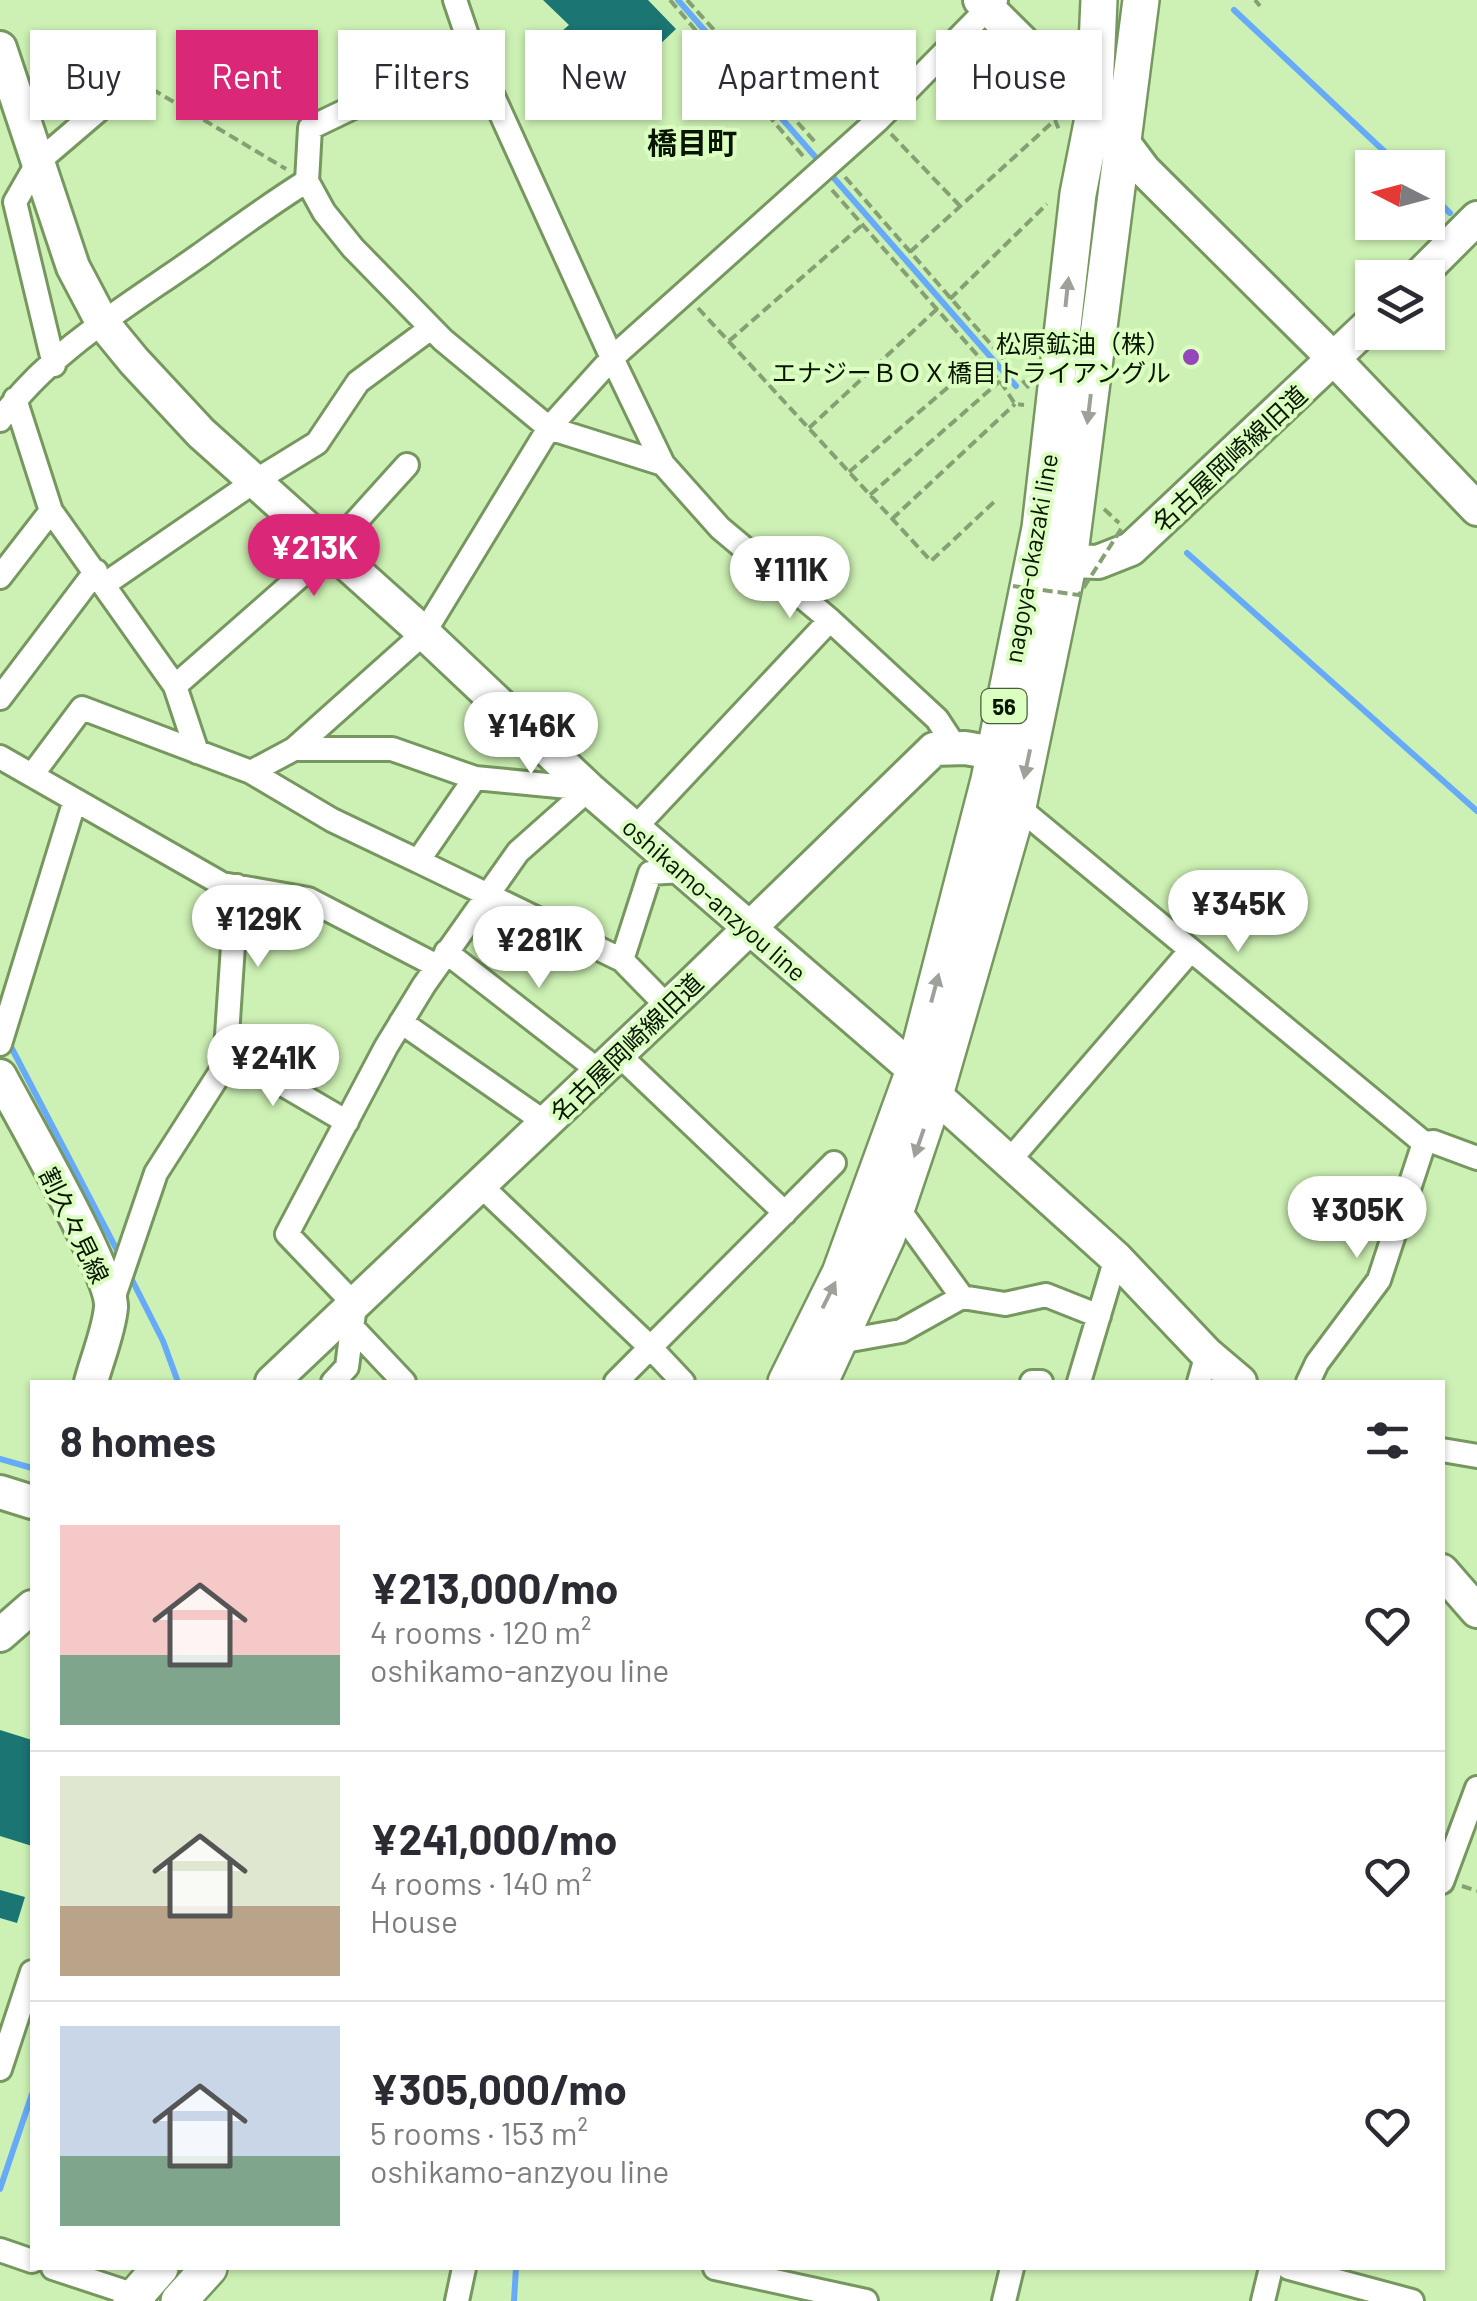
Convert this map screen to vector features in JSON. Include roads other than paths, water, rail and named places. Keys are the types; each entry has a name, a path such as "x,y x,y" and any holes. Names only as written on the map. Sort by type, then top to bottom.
{"main road":[{"name":"nagoya-okazaki line","path":"1098,30 1099,0"},
{"name":"nagoya-okazaki line","path":"787,1380 840,1273 924,1082 1018,807 1070,561 1141,0"},
{"name":"nagoya-okazaki line","path":"821,1380 887,1236 924,1082 1040,528 1078,194 1093,120"},
{"path":"140,2299 159,2270"},
{"path":"179,2301 207,2270"}],"street":[{"path":"251,772 294,750 424,633 549,428 612,358 878,120 988,3 1014,30"},
{"path":"463,5 468,30"},
{"name":"oshikamo-anzyou line","path":"0,48 73,267 102,322 200,433 424,633 634,829 924,1082 1116,1258 1203,1368 1235,1380"},
{"path":"338,115 310,128 307,182 324,212 353,248 431,328 549,428 664,464"},
{"path":"54,364 15,202 38,162 87,120"},
{"path":"504,120 664,464 720,528 830,620 937,719 956,748 994,753"},
{"path":"1101,120 1144,170 1477,509"},
{"path":"0,420 7,396 54,364 102,322 256,212 307,182"},
{"path":"1435,260 1477,218"},
{"path":"0,698 100,578 318,443 358,382 431,328"},
{"name":"名古屋岡崎線旧道","path":"1070,561 1098,562 1131,549 1355,339"},
{"path":"7,396 51,511 175,686 197,752"},
{"path":"175,686 331,549 407,465"},
{"path":"0,577 51,511"},
{"path":"634,829 830,620"},
{"path":"32,775 82,708 251,772 332,820 622,960 668,1007"},
{"name":"名古屋岡崎線旧道","path":"274,1380 353,1316 479,1184 934,750 956,748"},
{"path":"294,750 392,750 475,778 589,788"},
{"path":"0,756 222,884 308,898 442,959 608,1062 784,1213"},
{"path":"418,862 475,778"},
{"path":"402,1380 288,1234 401,1022 442,959 518,852 589,788"},
{"path":"0,1044 75,800"},
{"path":"1018,807 1424,1143 1434,1142 1477,1158"},
{"path":"622,960 650,873 682,871"},
{"path":"111,1305 156,1173 225,1064 237,886"},
{"path":"1009,1162 1191,950"},
{"path":"401,1022 546,1123"},
{"path":"226,1052 347,1122"},
{"name":"割久々見線","path":"0,1076 103,1277 111,1305 91,1380"},
{"path":"1309,1380 1317,1363 1378,1280 1424,1143"},
{"path":"618,1380 834,1162"},
{"path":"479,1184 681,1380"},
{"path":"897,1207 962,1297"},
{"path":"1080,1380 1116,1258"},
{"path":"839,1342 901,1331 962,1297 1005,1304 1046,1295 1099,1316"},
{"path":"335,1380 347,1367 353,1316"},
{"path":"1445,1451 1477,1456"},
{"path":"0,1492 30,1501"},
{"path":"1445,1574 1477,1611"},
{"path":"0,1635 30,1609"},
{"path":"1445,1875 1477,1788"},
{"path":"0,2069 30,1978"},
{"path":"0,2250 30,2260"},
{"path":"59,2270 140,2299"},
{"path":"456,2301 464,2270"},
{"path":"723,2270 866,2301"},
{"path":"1004,2301 1012,2270"},
{"path":"1263,2301 1271,2270"},
{"path":"1328,2272 1412,2301"}],"waterway":[{"path":"678,0 1016,386"},
{"path":"1234,10 1383,150"},
{"path":"1445,208 1450,213"},
{"path":"1187,553 1477,811"},
{"path":"8,1041 120,1256"},
{"path":"128,1272 163,1341 177,1380"},
{"path":"0,1459 30,1467"},
{"path":"0,2189 30,2100"},
{"path":"514,2301 516,2270"}],"place":[{"name":"松原鉱油（株） エナジーＢＯＸ橋目トライアングル","path":"1191,357"}],"district":[{"name":"橋目町","path":"692,142"}]}
